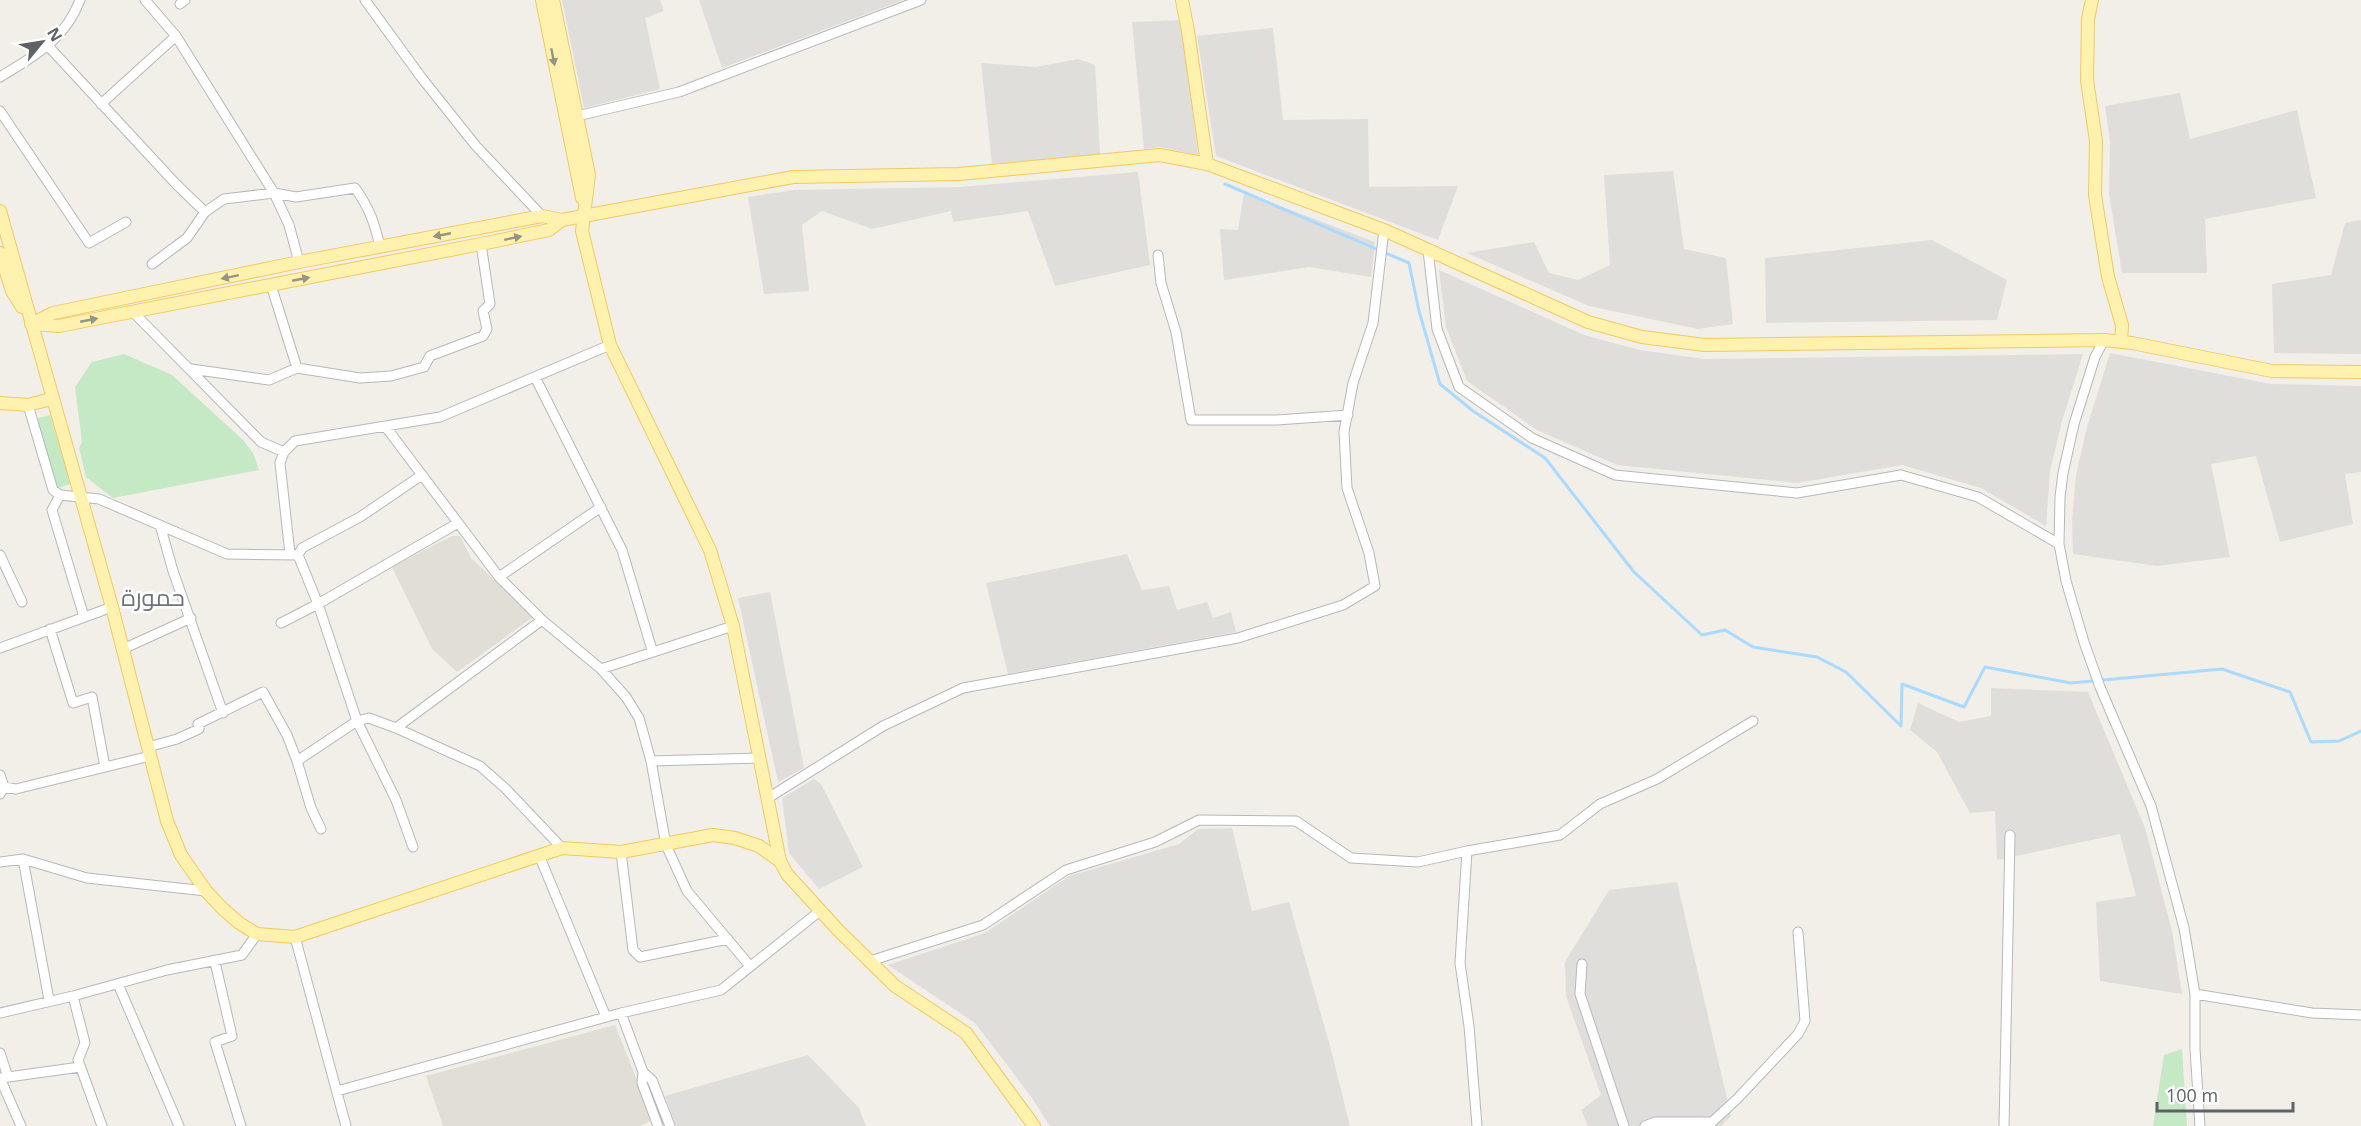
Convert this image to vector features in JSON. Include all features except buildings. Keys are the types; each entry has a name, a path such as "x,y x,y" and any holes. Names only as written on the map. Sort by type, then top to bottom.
{"main road":[{"path":"543,0 585,214"},
{"path":"553,0 589,175 582,231 610,345 710,550 733,626 780,861 787,874 820,910 895,986 966,1033 1035,1126"},
{"path":"1182,0 1208,165"},
{"path":"2092,0 2088,19 2087,80 2096,141 2095,195 2108,276 2122,325 2121,342"},
{"path":"31,324 59,326 272,285 549,230 562,220 585,214 793,177 959,174 1160,155 1208,165 1384,230 1588,322 1642,337 1704,345 2104,340 2272,371 2361,372"},
{"path":"0,211 4,241 31,324 81,497 168,821 181,855 206,891 239,923 257,934 295,936 562,849 621,852 713,835 759,846 780,861"},
{"path":"31,324 53,313 299,262 542,216 562,220"},
{"path":"0,253 12,291 31,324"},
{"path":"0,403 28,405 51,399"}],"street":[{"path":"0,77 49,47 68,24 80,0"},
{"path":"145,0 176,36 274,193 289,225 299,262"},
{"path":"365,0 421,77 476,146 542,216"},
{"path":"577,116 679,92 921,0"},
{"path":"101,104 176,36"},
{"path":"49,47 205,212"},
{"path":"0,111 90,243 126,222"},
{"path":"152,264 187,238 205,212 224,199 274,193 296,197 355,188 367,205 380,247"},
{"path":"768,798 883,726 963,688 1238,638 1343,605 1375,586 1369,553 1347,488 1344,432 1353,383 1373,323 1384,230"},
{"path":"191,369 269,380 297,368 360,378 391,376 424,367 430,356 483,336 487,329 483,311 490,304 481,244"},
{"path":"1428,250 1437,329 1459,387 1532,438 1615,475 1797,493 1901,475 1978,497 2059,544"},
{"path":"1158,255 1161,283 1176,332 1191,420 1276,420 1347,415"},
{"path":"272,285 297,368"},
{"path":"132,311 261,442 284,452"},
{"path":"2104,340 2095,357 2074,424 2063,473 2059,544 2084,642 2157,824 2184,928 2195,994 2195,1059 2200,1126"},
{"path":"413,847 396,800 357,721 318,604 294,554 280,463 284,452 295,441 440,417 610,345"},
{"path":"535,377 622,550 652,651"},
{"path":"28,405 53,490 60,495 99,499 227,554 294,554 360,517 422,476"},
{"path":"385,426 499,577 542,620 601,669 626,697 639,718 651,761 666,845 687,891 750,966"},
{"path":"60,495 52,510 84,617"},
{"path":"499,577 601,507"},
{"path":"280,623 318,604 458,523"},
{"path":"160,525 173,571 223,713"},
{"path":"0,555 22,602"},
{"path":"0,648 111,607"},
{"path":"123,649 191,618"},
{"path":"396,728 542,620"},
{"path":"601,669 733,626"},
{"path":"50,630 73,703 92,697 105,767"},
{"path":"0,775 2,791 105,767 200,729 198,724 263,692 287,735 311,808 321,830"},
{"path":"297,761 357,721 369,718 480,765 506,789 562,849"},
{"path":"870,962 983,925 1066,870 1155,842 1199,820 1296,821 1351,858 1418,862 1467,850 1560,835 1600,804 1657,779 1753,721"},
{"path":"651,761 760,758"},
{"path":"2004,1126 2010,835"},
{"path":"1467,850 1460,963 1477,1126"},
{"path":"621,852 633,950 639,957 728,939"},
{"path":"539,855 606,1017"},
{"path":"0,862 23,859 87,878 206,891"},
{"path":"23,859 49,1000"},
{"path":"337,1091 621,1013 721,990 820,910"},
{"path":"1645,1126 1655,1122 1712,1122 1737,1099 1798,1034 1805,1021 1798,932"},
{"path":"0,1013 73,996 166,970 242,955 257,934"},
{"path":"295,936 346,1126"},
{"path":"215,962 232,1036 214,1042 241,1126"},
{"path":"1582,964 1580,994 1624,1126"},
{"path":"118,984 178,1126"},
{"path":"2195,994 2312,1013 2361,1015"},
{"path":"73,996 85,1043 78,1060 102,1126"},
{"path":"621,1013 643,1072 642,1083 658,1126"},
{"path":"0,1053 3,1077 21,1126"},
{"path":"3,1077 80,1066"},
{"path":"643,1072 652,1080 670,1126"}],"shaded area":[{"path":"562,0 660,0 664,11 645,18 660,89 584,108"},
{"path":"699,0 903,0 722,68"},
{"path":"1181,20 1198,155 1160,147 1144,149 1132,22"},
{"path":"1273,28 1283,120 1368,119 1369,187 1458,186 1438,240 1216,156 1197,36"},
{"path":"1078,59 1095,65 1100,154 992,164 981,63 1036,67"},
{"path":"2180,93 2190,139 2297,110 2316,198 2205,219 2207,273 2122,273 2109,194 2110,141 2105,106"},
{"path":"1673,171 1684,249 1726,258 1733,324 1698,329 1589,306 1467,253 1534,242 1549,273 1578,280 1610,265 1604,175"},
{"path":"1138,172 1150,265 1055,286 1028,211 953,222 951,211 872,229 822,211 802,225 809,291 764,294 748,197 794,190 960,187"},
{"path":"1244,192 1375,242 1371,277 1309,267 1224,280 1220,229 1238,230"},
{"path":"2361,220 2361,354 2274,353 2272,284 2331,275 2345,223"},
{"path":"1932,240 2007,280 1997,320 1766,323 1765,258"},
{"path":"1439,270 1584,335 1640,350 1704,359 2083,354 2062,421 2050,471 2046,526 1981,488 1902,465 1797,483 1617,465 1537,430 1467,381 1446,327"},
{"path":"2110,353 2271,384 2361,386 2361,472 2345,474 2353,524 2280,542 2256,456 2211,464 2230,557 2157,566 2073,554 2072,521 2076,475 2087,427"},
{"path":"452,536 460,536 471,558 533,617 457,672 432,649 392,567"},
{"path":"1127,554 1142,590 1169,586 1177,610 1207,602 1213,618 1231,612 1236,632 1008,674 986,583"},
{"path":"770,592 804,768 778,782 738,598"},
{"path":"1991,688 2088,692 2145,828 2172,931 2182,994 2100,981 2096,902 2136,896 2120,834 1997,860 1995,811 1970,813 1937,752 1910,730 1918,703 1959,722 1991,716"},
{"path":"814,779 821,784 863,867 819,889 789,853 782,798"},
{"path":"1232,828 1252,911 1289,902 1350,1126 1050,1126 1030,1095 975,1023 888,965 985,933 1069,876 1179,844 1198,829"},
{"path":"1677,882 1731,1116 1721,1126 1588,1126 1581,1110 1601,1095 1566,996 1565,962 1609,890"},
{"path":"615,1025 653,1120 640,1126 443,1126 426,1076"},
{"path":"808,1055 859,1108 866,1126 676,1126 665,1096"}],"green space":[{"path":"124,354 172,375 243,440 253,453 259,470 113,498 86,477 79,448 82,442 75,387 92,362"},
{"path":"50,415 71,484 57,488 36,419"},
{"path":"2182,1049 2187,1126 2153,1126 2164,1055"}],"waterway":[{"path":"1225,184 1409,263 1419,311 1440,384 1473,411 1545,458 1634,572 1702,635 1725,630 1753,647 1817,657 1846,672 1901,726 1902,684 1964,707 1985,667 2071,683 2222,669 2290,692 2311,742 2339,741 2361,731"}],"district":[{"name":"حمورة","path":"153,596"}]}
